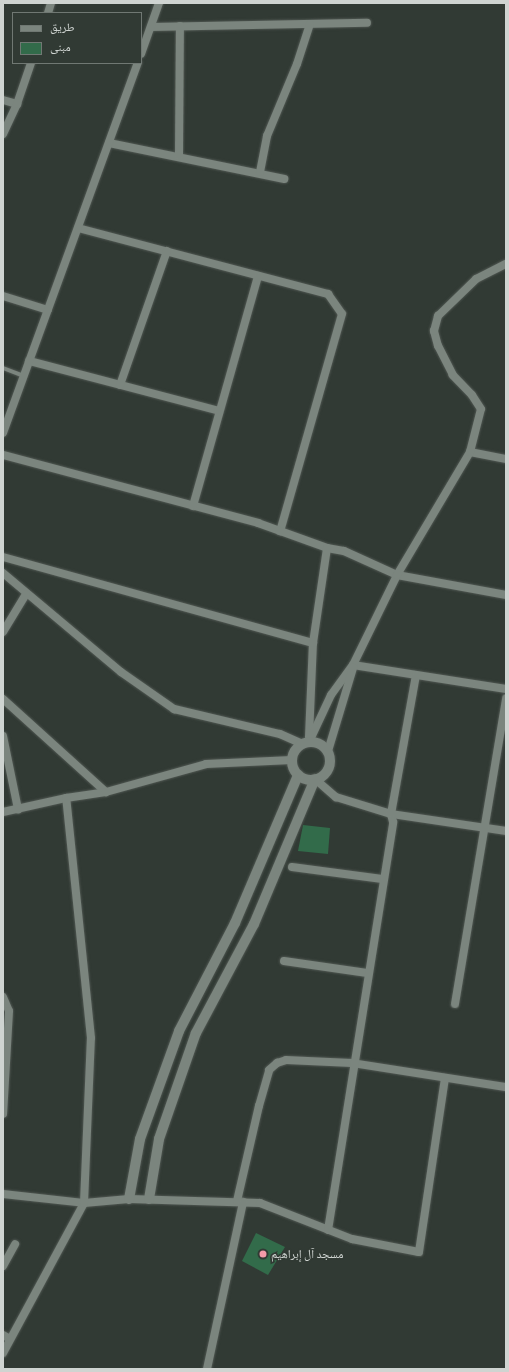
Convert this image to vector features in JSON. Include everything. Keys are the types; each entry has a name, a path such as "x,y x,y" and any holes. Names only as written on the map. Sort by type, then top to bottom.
{"street":[{"path":"142,51 160,3"},
{"path":"151,27 367,23"},
{"path":"260,172 267,136 297,64 310,24"},
{"path":"180,26 180,156"},
{"path":"3,134 17,104 31,64"},
{"path":"3,433 138,64"},
{"path":"3,100 17,104"},
{"path":"109,143 260,172 284,179"},
{"path":"78,228 328,294 342,314 280,531"},
{"path":"120,385 167,251"},
{"path":"149,1199 159,1139 196,1033 254,924 315,779 328,768 328,751 353,665 397,575 470,452 481,409 472,395 453,375 438,346 434,331 438,316 455,297 476,279 506,264"},
{"path":"193,506 258,276"},
{"path":"3,296 48,310"},
{"path":"29,361 219,411"},
{"path":"470,452 506,459"},
{"path":"3,454 280,531 326,548 344,551 397,575 506,595"},
{"path":"305,743 314,643 326,548"},
{"path":"3,557 314,643"},
{"path":"3,573 26,594 121,672 174,709 280,734 305,743 320,743 328,751"},
{"path":"3,632 26,594"},
{"path":"353,665 506,689"},
{"path":"129,1199 140,1139 179,1031 235,923 298,775 292,760 295,750 305,743 331,695 353,665"},
{"path":"328,1230 352,1063 382,879 393,822 391,814 416,675"},
{"path":"455,1004 506,698"},
{"path":"3,699 106,792"},
{"path":"3,736 18,809"},
{"path":"3,812 66,798 106,792 206,764 292,760"},
{"path":"298,775 315,779 336,797 391,814 506,831"},
{"path":"3,1353 7,1337 84,1203 91,1038 66,798"},
{"path":"292,867 382,879"},
{"path":"284,961 367,973"},
{"path":"3,997 9,1011 3,1114"},
{"path":"207,1369 240,1202 269,1070 277,1063 286,1060 352,1063 506,1087"},
{"path":"3,1194 84,1203 129,1199 260,1203 328,1230 366,1242 419,1252 445,1078"},
{"path":"3,1266 15,1244"}],"lane":[{"path":"3,368 24,376"}],"building":[{"path":"303,825 330,828 328,854 298,851"},
{"name":"مسجد آل إبراهيم","path":"256,1233 285,1247 268,1275 242,1261"}],"place":[{"name":"مسجد آل إبراهيم","path":"263,1254"}]}
